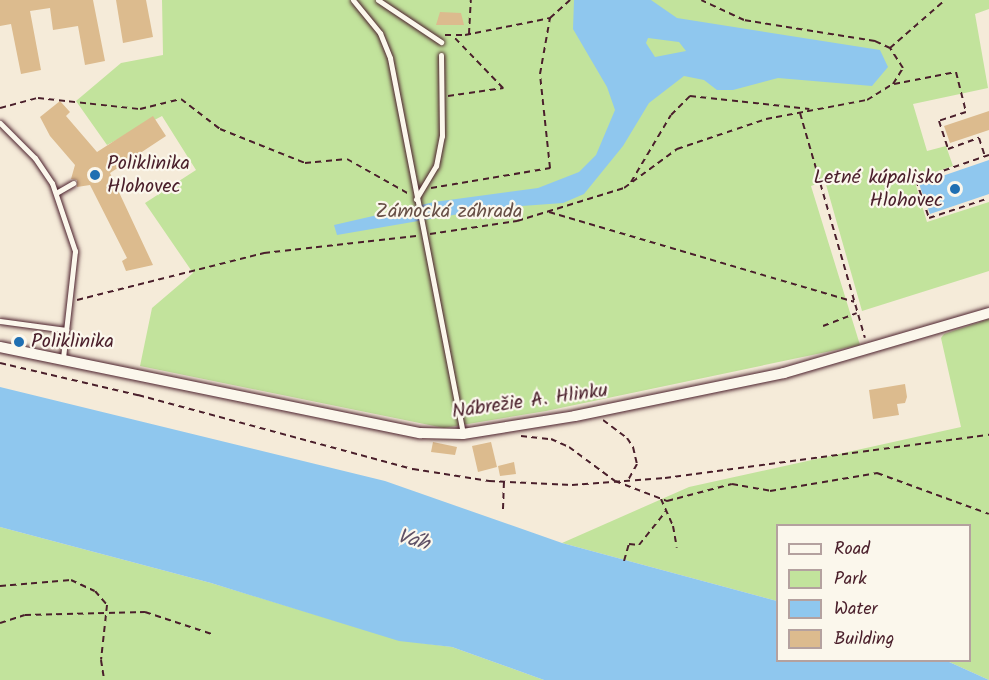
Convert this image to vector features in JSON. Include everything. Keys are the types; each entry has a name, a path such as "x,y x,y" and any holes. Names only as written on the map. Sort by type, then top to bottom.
{"street":[{"name":"Nábrežie A. Hlinku","path":"0,347 63,358 420,433 463,434 590,413 784,373 989,313"}],"lane":[{"path":"353,0 380,33 390,57 463,434"},
{"path":"378,0 441,42"},
{"path":"417,201 436,166 442,136 441,54"},
{"path":"0,123 35,158 56,193 75,251 63,358"},
{"path":"56,193 73,183"},
{"path":"0,321 66,330"}],"path":[{"path":"469,34 471,0"},
{"path":"441,34 469,34 550,18 570,0"},
{"path":"701,0 744,20 875,41 890,48 903,68 894,84"},
{"path":"890,48 945,0"},
{"path":"425,189 550,168 540,74 550,18"},
{"path":"442,97 503,88 452,35"},
{"path":"69,302 264,253 423,235 517,221 630,184 677,149 766,119 867,100 894,84 956,72 966,112 939,121 948,148 979,138 985,157"},
{"path":"630,184 671,115 690,96 810,109"},
{"path":"0,108 38,98 140,109 181,99 220,129 305,163 347,159 417,201"},
{"path":"800,113 869,349"},
{"path":"989,155 916,180 929,218 989,198"},
{"path":"548,212 854,302"},
{"path":"824,326 858,312"},
{"path":"0,363 138,395 429,472 504,481 572,485 628,480 989,435"},
{"path":"590,413 611,424 633,447 637,464 628,480"},
{"path":"519,436 551,440 569,447 615,481 661,499 679,500 732,484 770,491 877,473 989,514"},
{"path":"503,509 504,481"},
{"path":"661,499 676,548"},
{"path":"624,561 629,544 639,545 666,511"},
{"path":"0,586 71,580 95,591 107,605 101,660 104,680"},
{"path":"0,623 25,615 107,611 145,612 212,634"}],"green space":[{"name":"Zámocká záhrada","path":"162,0 989,0 989,9 975,14 988,88 913,104 927,151 946,146 953,166 914,179 927,222 989,202 989,271 862,311 825,181 811,186 860,345 546,411 444,428 140,366 152,308 193,273 145,203 196,170 162,116 107,145 76,101 121,63 163,55"},
{"path":"989,319 989,680 949,662 971,662 971,524 776,524 776,601 562,543 689,487 961,427 941,338 944,334"},
{"path":"0,527 211,583 399,640 452,647 544,680 0,680"}],"water":[{"path":"574,0 651,0 677,18 880,50 888,67 872,86 778,78 733,90 717,90 704,80 684,76 649,103 623,146 584,194 563,203 494,208 337,235 334,225 434,202 538,188 579,172 596,155 615,110 607,87 573,29","holes":["648,38 679,42 686,51 655,57 646,43"]},
{"name":"Letné kúpalisko Hlohovec","path":"989,160 989,194 930,214 919,184"},
{"name":"Váh","path":"0,387 385,481 562,543 776,601 776,662 949,662 989,680 544,680 452,647 399,641 211,583 0,527"}],"building":[{"path":"0,0 93,0 105,61 85,65 78,26 53,30 50,8 30,11 41,70 21,74 11,24 0,26"},
{"path":"116,0 146,0 153,37 123,43"},
{"path":"440,12 461,13 464,25 436,25"},
{"path":"60,101 70,112 66,116 97,152 153,116 166,136 110,173 153,265 126,271 122,261 127,258 90,185 77,187 77,180 71,179 75,165 50,136 40,117"},
{"path":"989,111 989,130 950,143 944,126"},
{"path":"905,384 907,397 905,403 897,404 899,415 873,419 869,390"},
{"path":"433,442 457,447 455,455 431,452"},
{"path":"491,442 497,467 478,472 472,446"},
{"path":"514,462 516,474 500,476 498,466"}],"place":[{"name":"Poliklinika Hlohovec","path":"95,175"},
{"name":"Letné kúpalisko Hlohovec","path":"955,189"},
{"name":"Poliklinika","path":"19,342"}]}
